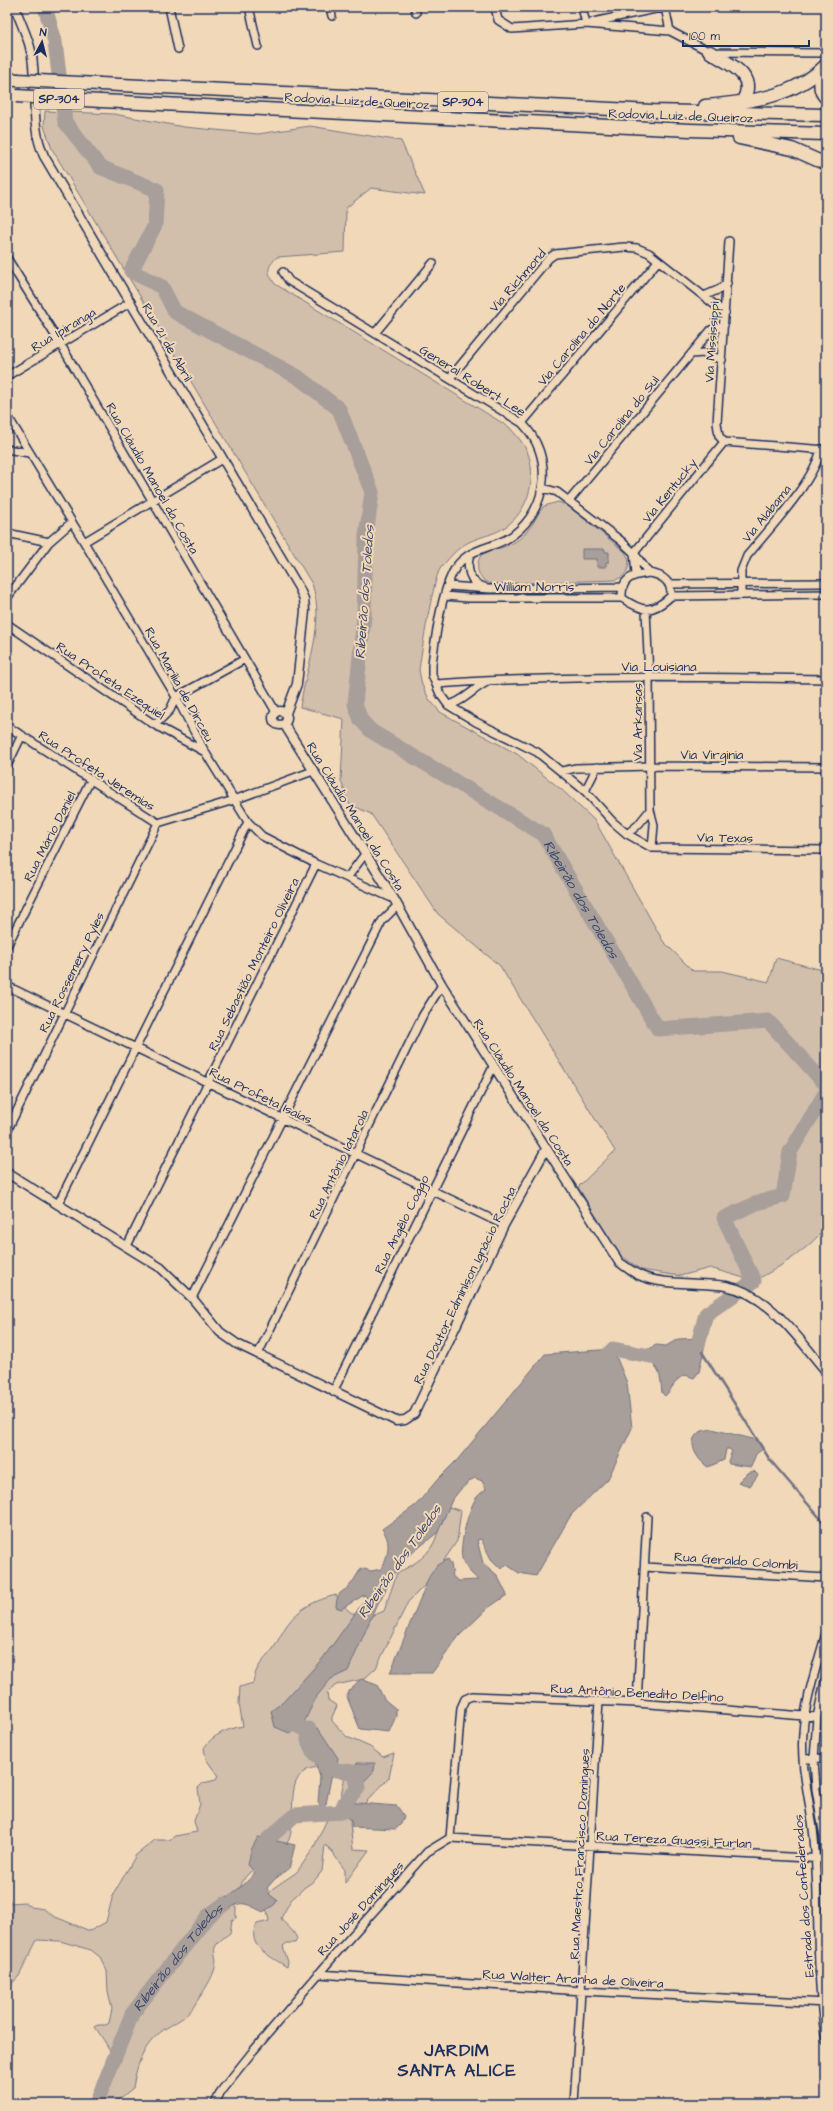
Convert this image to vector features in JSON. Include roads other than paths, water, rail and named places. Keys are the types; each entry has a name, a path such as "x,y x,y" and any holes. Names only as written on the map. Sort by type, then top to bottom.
{"highway":[{"path":"710,52 737,69 743,75 748,88 742,102"},
{"path":"653,111 742,102 783,93 810,78 826,65"},
{"path":"826,69 820,88 826,98"},
{"name":"Rodovia Luiz de Queiroz","path":"12,80 653,111 826,115"},
{"name":"Rodovia Luiz de Queiroz","path":"11,96 690,130 826,134"},
{"path":"690,130 775,144 792,149 826,164"}],"street":[{"name":"Rua 21 de Abril","path":"15,7 31,46 35,128 38,142 52,171 131,302 222,460 299,588 304,599 305,611 296,684 281,712"},
{"path":"169,7 178,49"},
{"path":"248,7 258,46"},
{"path":"330,7 332,16"},
{"path":"495,7 498,20 512,29 586,24 665,7 670,31"},
{"path":"582,7 586,24"},
{"path":"586,24 670,31 710,52 826,53"},
{"name":"Via Mississippi","path":"724,442 719,436 716,424 722,360 729,242"},
{"name":"Via Richmond","path":"450,378 549,258 555,254 624,247 637,248 649,253 725,313"},
{"name":"Rua Cláudio Manoel da Costa","path":"7,258 61,345 245,659 281,712"},
{"name":"Via Carolina do Norte","path":"522,423 658,260"},
{"path":"375,333 433,263"},
{"name":"General Robert Lee","path":"283,272 289,281 522,423 534,438 540,453 544,476 543,488 537,508 513,536 474,551 457,566 445,596 432,664 432,675 448,705 476,722 537,752 585,791 613,822 627,834"},
{"path":"704,296 720,289 727,283"},
{"name":"Rua Ipiranga","path":"7,376 131,302"},
{"name":"Via Carolina do Sul","path":"569,501 711,330 724,325"},
{"path":"691,354 704,353 722,360"},
{"name":"Rua Marilia de Dirceu","path":"7,416 84,542 176,697 205,752 248,822 262,836 316,864 396,902"},
{"path":"724,442 823,450"},
{"name":"Via Kentucky","path":"634,553 724,442"},
{"path":"7,449 29,453"},
{"name":"Via Alabama","path":"741,595 741,571 747,556 810,477 823,450"},
{"path":"84,542 222,460"},
{"path":"543,488 557,492 634,553 649,573"},
{"path":"7,598 49,542 72,522"},
{"path":"7,533 49,542"},
{"path":"634,553 636,574"},
{"path":"470,554 467,562 470,576 479,586 490,589"},
{"path":"671,596 670,584 666,580 649,573 636,574 627,580 622,587 622,598 637,608 646,610 655,608 671,596 826,594"},
{"path":"670,584 740,585 826,583"},
{"name":"William Norris","path":"448,586 490,589 622,587"},
{"name":"William Norris","path":"445,596 468,598 622,598"},
{"name":"Via Arkansas","path":"646,610 649,677 650,810 654,825 652,848"},
{"name":"Rua Profeta Ezequiel","path":"7,624 155,725 205,752"},
{"path":"155,725 170,710 176,697 245,659"},
{"name":"Via Louisiana","path":"436,684 649,677 826,679"},
{"name":"Via Louisiana","path":"448,705 458,702 476,687 491,681"},
{"path":"281,712 288,719 284,724 277,725 273,718 281,712"},
{"name":"Rua Cláudio Manoel da Costa","path":"284,724 396,902 442,985 493,1067 619,1262 639,1276 663,1281 727,1286 759,1301 775,1313 826,1371"},
{"name":"Rua Profeta Jeremias","path":"7,726 91,779 158,824 234,800 313,771"},
{"path":"7,766 22,735"},
{"path":"187,743 196,736"},
{"name":"Via Virginia","path":"562,771 597,767 650,766 826,767"},
{"path":"585,791 597,767"},
{"name":"Rua Mário Daniel","path":"7,946 91,779"},
{"path":"627,834 638,825 650,810"},
{"path":"58,1204 248,822"},
{"name":"Rua Rossemery Pyles","path":"7,1131 63,1013 158,824"},
{"name":"Via Texas","path":"627,834 652,848 826,850"},
{"path":"347,878 365,854"},
{"name":"Rua Sebastião Monteiro Oliveira","path":"127,1246 316,864"},
{"path":"192,1298 382,921 396,902"},
{"name":"Rua Antônio Iatarola","path":"258,1354 357,1154 423,1015 442,985"},
{"name":"Rua Profeta Isaías","path":"7,986 504,1225"},
{"name":"Rua Angêlo Coggo","path":"333,1392 431,1190 493,1067"},
{"name":"Rua Doutor Edminlson Ignácio Rocha","path":"333,1392 396,1421 405,1420 414,1414 504,1225 546,1149"},
{"path":"7,1173 161,1268 192,1298 220,1332 237,1344 333,1392"},
{"path":"637,1703 647,1517"},
{"name":"Rua Geraldo Colombi","path":"645,1567 826,1578"},
{"name":"Estrada dos Confederados","path":"826,1633 804,1716 803,1759 815,1859 822,1945 826,2041"},
{"name":"Estrada dos Confederados","path":"826,1677 818,1717 814,1758 825,1859 826,1882"},
{"name":"Rua Antônio Benedito Delfino","path":"450,1838 461,1708 465,1699 472,1696 637,1703 818,1717"},
{"name":"Rua Maestro Francisco Domingues","path":"574,2104 583,1991 599,1701"},
{"path":"803,1759 826,1758"},
{"name":"Rua Tereza Guassi Furlan","path":"450,1838 825,1859"},
{"name":"Rua José Domingues","path":"215,2104 221,2091 318,1974 427,1852 450,1838"},
{"name":"Rua Walter Aranha de Oliveira","path":"318,1974 583,1991 824,2003"}],"water":[{"path":"582,549 605,549 605,552 609,552 609,562 606,562 606,567 597,567 597,559 582,559"},
{"path":"700,1338 705,1344 699,1372 694,1378 685,1375 678,1379 665,1396 662,1393 659,1373 650,1359 649,1349 656,1345 666,1346 678,1339"},
{"path":"613,1349 627,1383 632,1428 608,1479 571,1515 536,1576 519,1573 507,1565 501,1569 491,1559 481,1539 477,1540 483,1563 497,1575 507,1595 488,1608 459,1636 432,1673 390,1673 429,1577 437,1565 448,1559 451,1564 453,1577 459,1581 478,1580 464,1564 461,1552 463,1536 471,1509 477,1497 486,1489 482,1481 475,1478 471,1480 452,1500 438,1532 401,1562 375,1609 348,1671 331,1679 317,1696 301,1728 289,1733 275,1727 271,1711 283,1702 323,1658 367,1597 364,1595 341,1609 336,1607 339,1594 351,1584 361,1568 371,1571 381,1569 386,1559 388,1549 387,1539 382,1529 416,1505 438,1479 458,1459 545,1354"},
{"path":"712,1429 757,1440 763,1449 756,1454 751,1467 729,1464 728,1461 732,1451 726,1449 724,1460 708,1467 700,1460 694,1450 693,1440 700,1432"},
{"path":"754,1471 758,1475 750,1486 738,1482 747,1473"},
{"path":"361,1679 377,1685 384,1699 396,1709 396,1716 389,1732 360,1729 347,1697 348,1691"},
{"path":"318,1728 338,1758 336,1770 331,1778 326,1804 322,1808 318,1803 320,1777 308,1740 309,1729"},
{"path":"357,1763 375,1763 374,1771 358,1788 356,1784 356,1777 351,1777"},
{"path":"345,1802 397,1806 404,1816 401,1824 396,1829 352,1827 351,1821 341,1812"},
{"path":"258,1837 295,1845 289,1869 275,1879 267,1888 270,1895 277,1900 274,1905 263,1912 247,1905 239,1904 225,1912 220,1911 215,1916 208,1916 208,1909 240,1888 255,1872 248,1865 251,1850"}],"waterway":[{"name":"Ribeirão dos Toledos","path":"45,7 55,42 65,122 100,167 157,190 155,225 131,271 162,287 175,312 298,377 339,409 372,492 366,536 364,617 355,704 361,720 371,731 543,834 658,1029 768,1021 826,1085"},
{"name":"Ribeirão dos Toledos","path":"688,1352 698,1344 706,1314 754,1281 724,1218 757,1203 783,1196 790,1152 826,1092"},
{"name":"Ribeirão dos Toledos","path":"599,1364 613,1349 666,1359"},
{"path":"702,1352 770,1460 826,1525"},
{"name":"Ribeirão dos Toledos","path":"263,1859 268,1839 295,1815 341,1812 345,1802 358,1788 356,1777 353,1772 336,1770 313,1752 308,1740 309,1729 307,1730 296,1725 294,1720 299,1713"},
{"name":"Ribeirão dos Toledos","path":"96,2104 132,2014 208,1916 224,1904"}],"district":[{"name":"JARDIM SANTA ALICE","path":"457,2060"}]}
